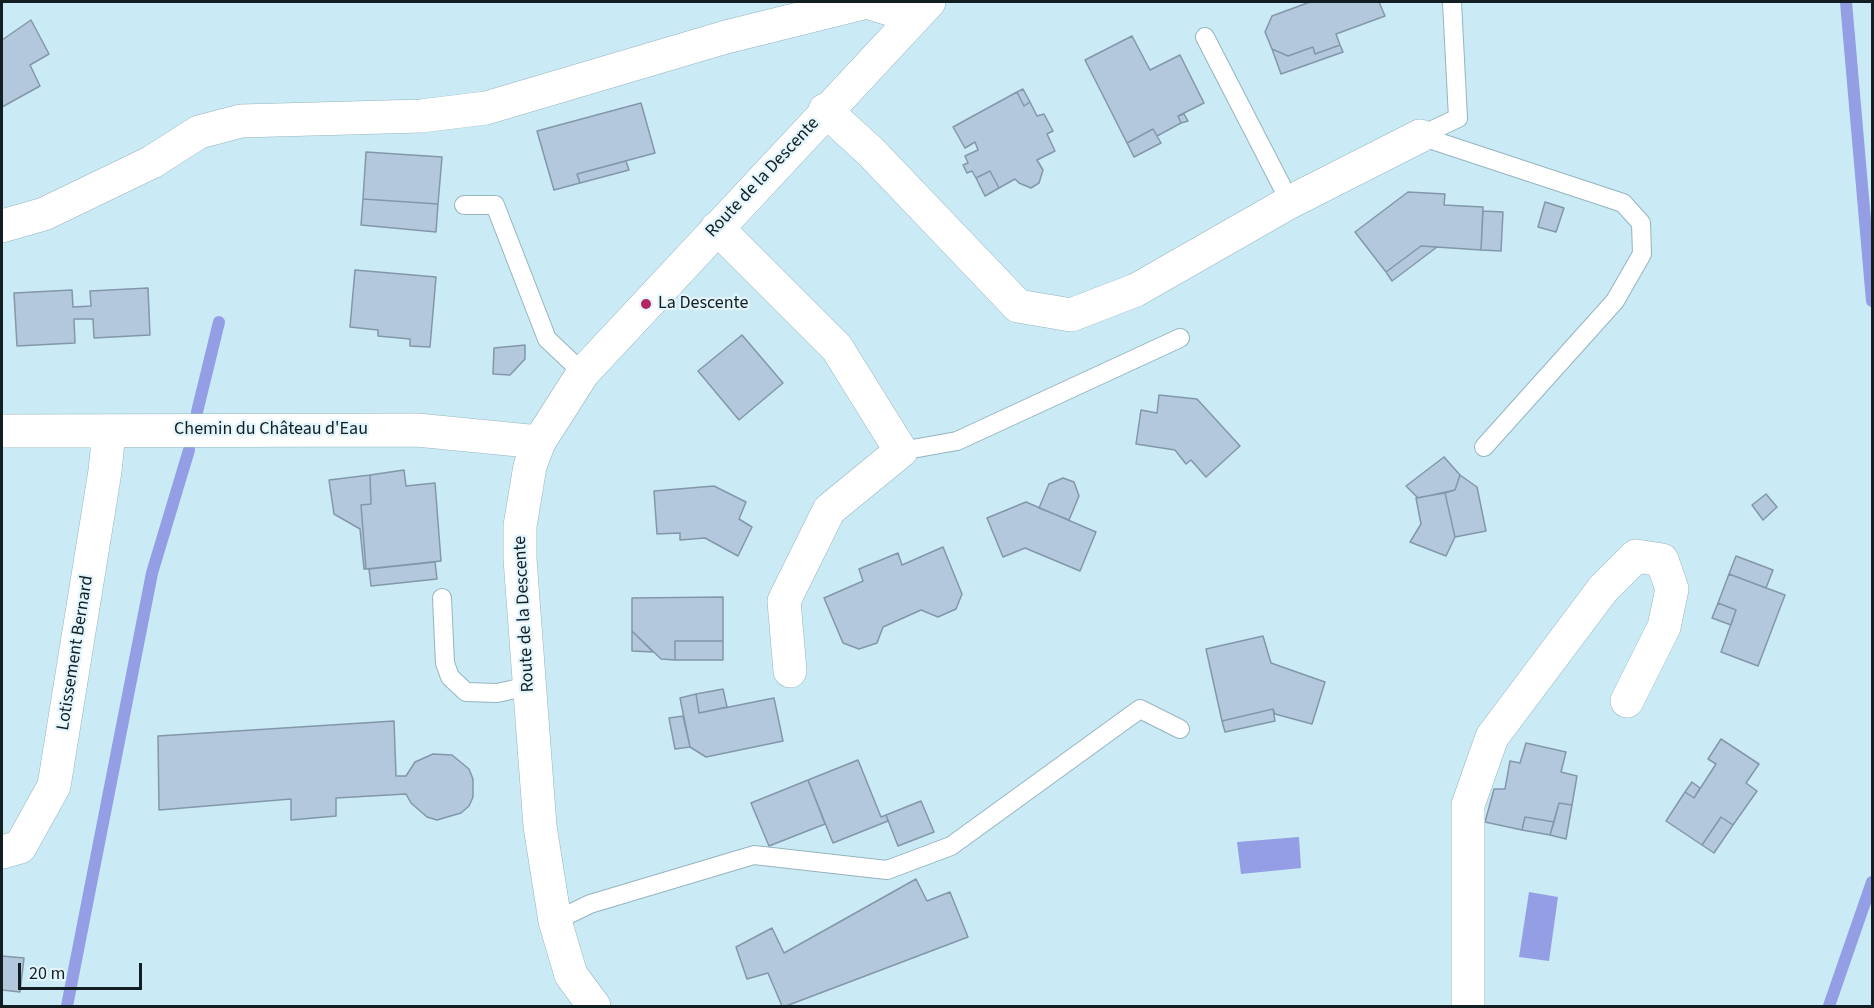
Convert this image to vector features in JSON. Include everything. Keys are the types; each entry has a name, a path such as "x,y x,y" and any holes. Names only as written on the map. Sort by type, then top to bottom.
{"street":[{"path":"2,226 44,214 133,171 199,132 241,121 421,116 486,108 726,37 867,3 922,9"},
{"name":"Route de la Descente","path":"594,1006 571,975 555,921 540,826 520,526 530,466 539,442 583,373 825,110 922,9"},
{"path":"825,110 871,152 1018,306 1071,315 1136,290 1290,202 1420,136"},
{"path":"717,228 837,348 902,451 829,510 784,601 790,671"},
{"name":"Chemin du Château d'Eau","path":"2,431 417,430 539,442"},
{"name":"Lotissement Bernard","path":"2,852 20,847 54,786 105,471 109,432"},
{"path":"1468,1006 1468,805 1492,737 1603,589 1636,556 1662,560 1672,589 1664,627 1627,700"}],"lane":[{"path":"1420,136 1458,118 1452,2"},
{"path":"1205,37 1290,202"},
{"path":"1420,136 1623,203 1641,223 1642,255 1615,301 1484,447"},
{"path":"464,205 495,206 547,339 583,373"},
{"path":"902,451 957,441 1180,338"},
{"path":"441,598 446,663 450,677 466,692 497,693 529,686"},
{"path":"555,921 590,904 754,855 887,870 951,846 1140,709 1180,729"}],"water":[{"path":"1299,837 1301,868 1241,874 1237,842"},
{"path":"1529,892 1558,897 1549,961 1519,957"}],"building":[{"path":"1310,2 1379,2 1385,16 1336,34 1340,45 1315,54 1313,47 1288,56 1272,49 1265,32 1272,16"},
{"path":"31,20 49,54 30,65 40,86 2,107 2,40"},
{"path":"1132,36 1150,70 1180,55 1204,103 1178,116 1181,123 1157,136 1153,129 1127,143 1085,60"},
{"path":"1340,45 1343,52 1281,74 1272,49 1288,56 1313,47 1315,54"},
{"path":"1023,89 1030,102 1024,106 1017,92"},
{"path":"1017,92 1024,106 1030,102 1037,116 1044,114 1053,131 1047,134 1055,151 1037,160 1043,170 1039,183 1031,188 1015,179 999,188 990,171 976,178 972,171 967,173 963,165 968,163 965,156 978,150 975,142 965,148 953,127"},
{"path":"641,103 655,153 577,174 580,183 554,190 537,131"},
{"path":"1184,114 1188,121 1181,123 1178,116"},
{"path":"1153,129 1161,143 1134,157 1127,143"},
{"path":"366,152 442,157 438,204 363,199"},
{"path":"626,161 629,170 580,183 577,174"},
{"path":"990,171 999,188 985,196 976,178"},
{"path":"1408,192 1445,194 1444,205 1483,207 1481,250 1421,246 1386,272 1355,232"},
{"path":"363,199 438,204 436,232 361,225"},
{"path":"1545,202 1564,208 1556,232 1538,227"},
{"path":"1483,211 1503,212 1501,251 1481,250"},
{"path":"1421,246 1437,247 1392,281 1386,272"},
{"path":"355,270 436,277 430,347 410,346 410,339 378,336 378,330 350,327"},
{"path":"148,288 150,335 94,338 93,319 74,319 75,343 17,346 14,293 72,290 73,307 91,306 90,291"},
{"path":"742,335 783,383 739,420 698,371"},
{"path":"525,345 525,359 510,375 493,374 494,348"},
{"path":"1159,395 1197,399 1240,446 1206,477 1191,460 1186,464 1175,450 1136,444 1141,410 1157,413"},
{"path":"1444,457 1460,475 1455,490 1418,498 1406,486"},
{"path":"404,470 406,486 435,483 441,561 366,569 361,505 371,504 370,475"},
{"path":"370,475 371,504 361,505 366,569 364,569 360,529 334,514 329,480"},
{"path":"1460,475 1477,487 1486,531 1455,537 1445,493 1455,490"},
{"path":"1063,478 1074,482 1079,496 1069,520 1039,508 1049,484"},
{"path":"714,486 746,502 739,519 752,527 738,556 705,538 680,540 680,533 657,534 654,491"},
{"path":"1445,493 1455,537 1446,556 1410,542 1421,524 1416,498"},
{"path":"1766,494 1777,507 1763,520 1752,505"},
{"path":"1026,502 1096,532 1080,571 1025,548 1003,557 987,518"},
{"path":"943,547 962,594 956,609 938,617 921,610 883,627 877,643 859,649 843,643 824,598 863,581 859,569 898,553 902,565"},
{"path":"1736,556 1773,570 1766,588 1729,574"},
{"path":"435,562 437,579 371,586 369,569"},
{"path":"1729,574 1785,595 1758,666 1721,652 1736,610 1718,603"},
{"path":"723,597 723,641 675,641 675,660 661,659 632,631 632,598"},
{"path":"1718,603 1736,610 1731,625 1712,618"},
{"path":"632,631 653,652 632,651"},
{"path":"1263,636 1271,663 1325,682 1312,724 1275,714 1273,709 1222,721 1206,649"},
{"path":"675,641 723,641 723,660 675,660"},
{"path":"723,689 727,707 699,713 696,694"},
{"path":"696,694 699,713 774,698 783,741 706,757 690,747 680,698"},
{"path":"1273,709 1275,721 1225,732 1222,721"},
{"path":"683,716 690,747 675,749 669,718"},
{"path":"394,721 396,776 406,776 415,762 433,754 452,755 469,769 473,779 473,797 469,806 461,813 437,820 427,817 411,803 406,794 336,798 336,816 291,820 291,799 159,810 158,736"},
{"path":"1721,739 1759,764 1746,783 1757,791 1733,825 1721,817 1702,845 1666,821 1685,792 1694,798 1716,764 1708,759"},
{"path":"1526,743 1566,752 1561,772 1577,776 1572,805 1559,803 1554,822 1525,817 1522,830 1485,822 1494,789 1505,789 1510,761 1520,763"},
{"path":"858,760 881,817 886,815 888,821 833,843 808,780"},
{"path":"808,780 825,824 769,846 751,803"},
{"path":"1692,782 1700,788 1694,798 1685,792"},
{"path":"921,801 934,832 898,846 886,815"},
{"path":"1559,803 1572,805 1566,839 1550,835"},
{"path":"1525,817 1554,822 1550,835 1522,830"},
{"path":"1721,817 1733,825 1714,853 1702,845"},
{"path":"916,879 927,901 950,892 968,937 786,1006 782,1006 768,973 747,979 736,947 772,928 784,953"},
{"path":"2,956 24,958 20,992 2,990"}],"waterway":[{"path":"1846,2 1872,301"},
{"path":"197,412 219,322"},
{"path":"67,1006 152,573 189,450"},
{"path":"1829,1006 1872,882"}],"place":[{"name":"La Descente","path":"646,304"}]}
